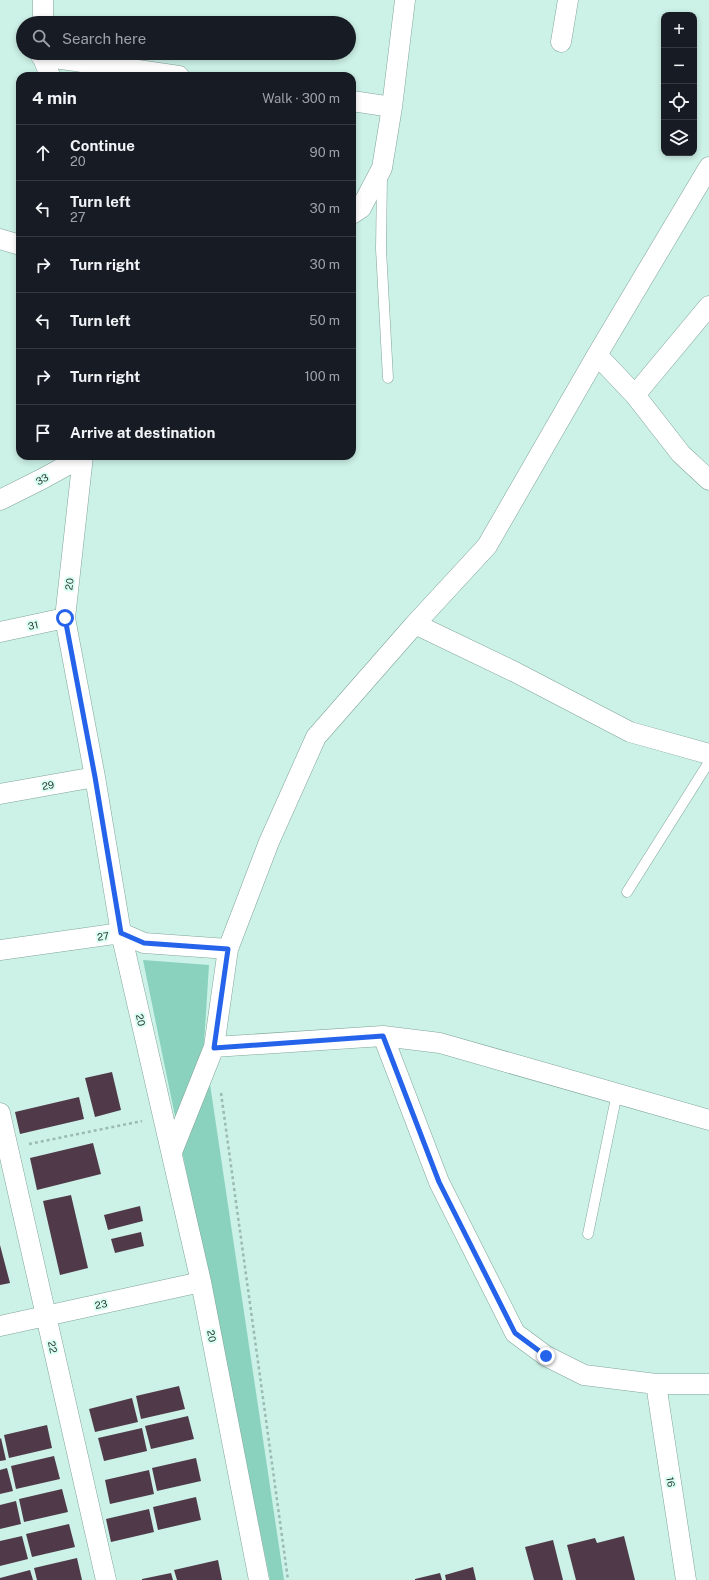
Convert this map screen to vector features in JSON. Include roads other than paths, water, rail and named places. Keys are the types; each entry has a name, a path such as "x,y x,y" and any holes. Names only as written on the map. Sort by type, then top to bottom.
{"street":[{"path":"43,0 43,16"},
{"path":"356,211 361,208 382,168 392,107 405,0"},
{"path":"562,42 568,0"},
{"path":"43,60 48,72"},
{"path":"79,60 154,72"},
{"path":"356,102 392,107"},
{"path":"172,1152 214,1048 228,949 269,842 316,737 415,624 487,546 597,355 709,167"},
{"path":"0,239 16,244"},
{"path":"635,395 709,306"},
{"path":"597,355 635,395 681,454 709,480"},
{"name":"33","path":"0,500 42,479 75,460"},
{"name":"20","path":"82,460 65,618 95,777 121,933 201,1282 260,1580"},
{"name":"31","path":"0,632 65,618"},
{"path":"415,624 515,672 630,732 709,754"},
{"name":"29","path":"0,794 95,777"},
{"name":"27","path":"0,950 121,933 144,943 228,949"},
{"path":"214,1048 383,1036 440,1043 709,1120"},
{"path":"383,1036 439,1182 515,1333 546,1356 584,1376 656,1384 709,1384"},
{"name":"22","path":"0,1113 106,1580"},
{"name":"23","path":"0,1326 201,1282"},
{"name":"16","path":"656,1384 686,1580"}],"lane":[{"path":"382,168 381,249 388,378"},
{"path":"627,892 709,762"},
{"path":"588,1234 617,1093"}]}
